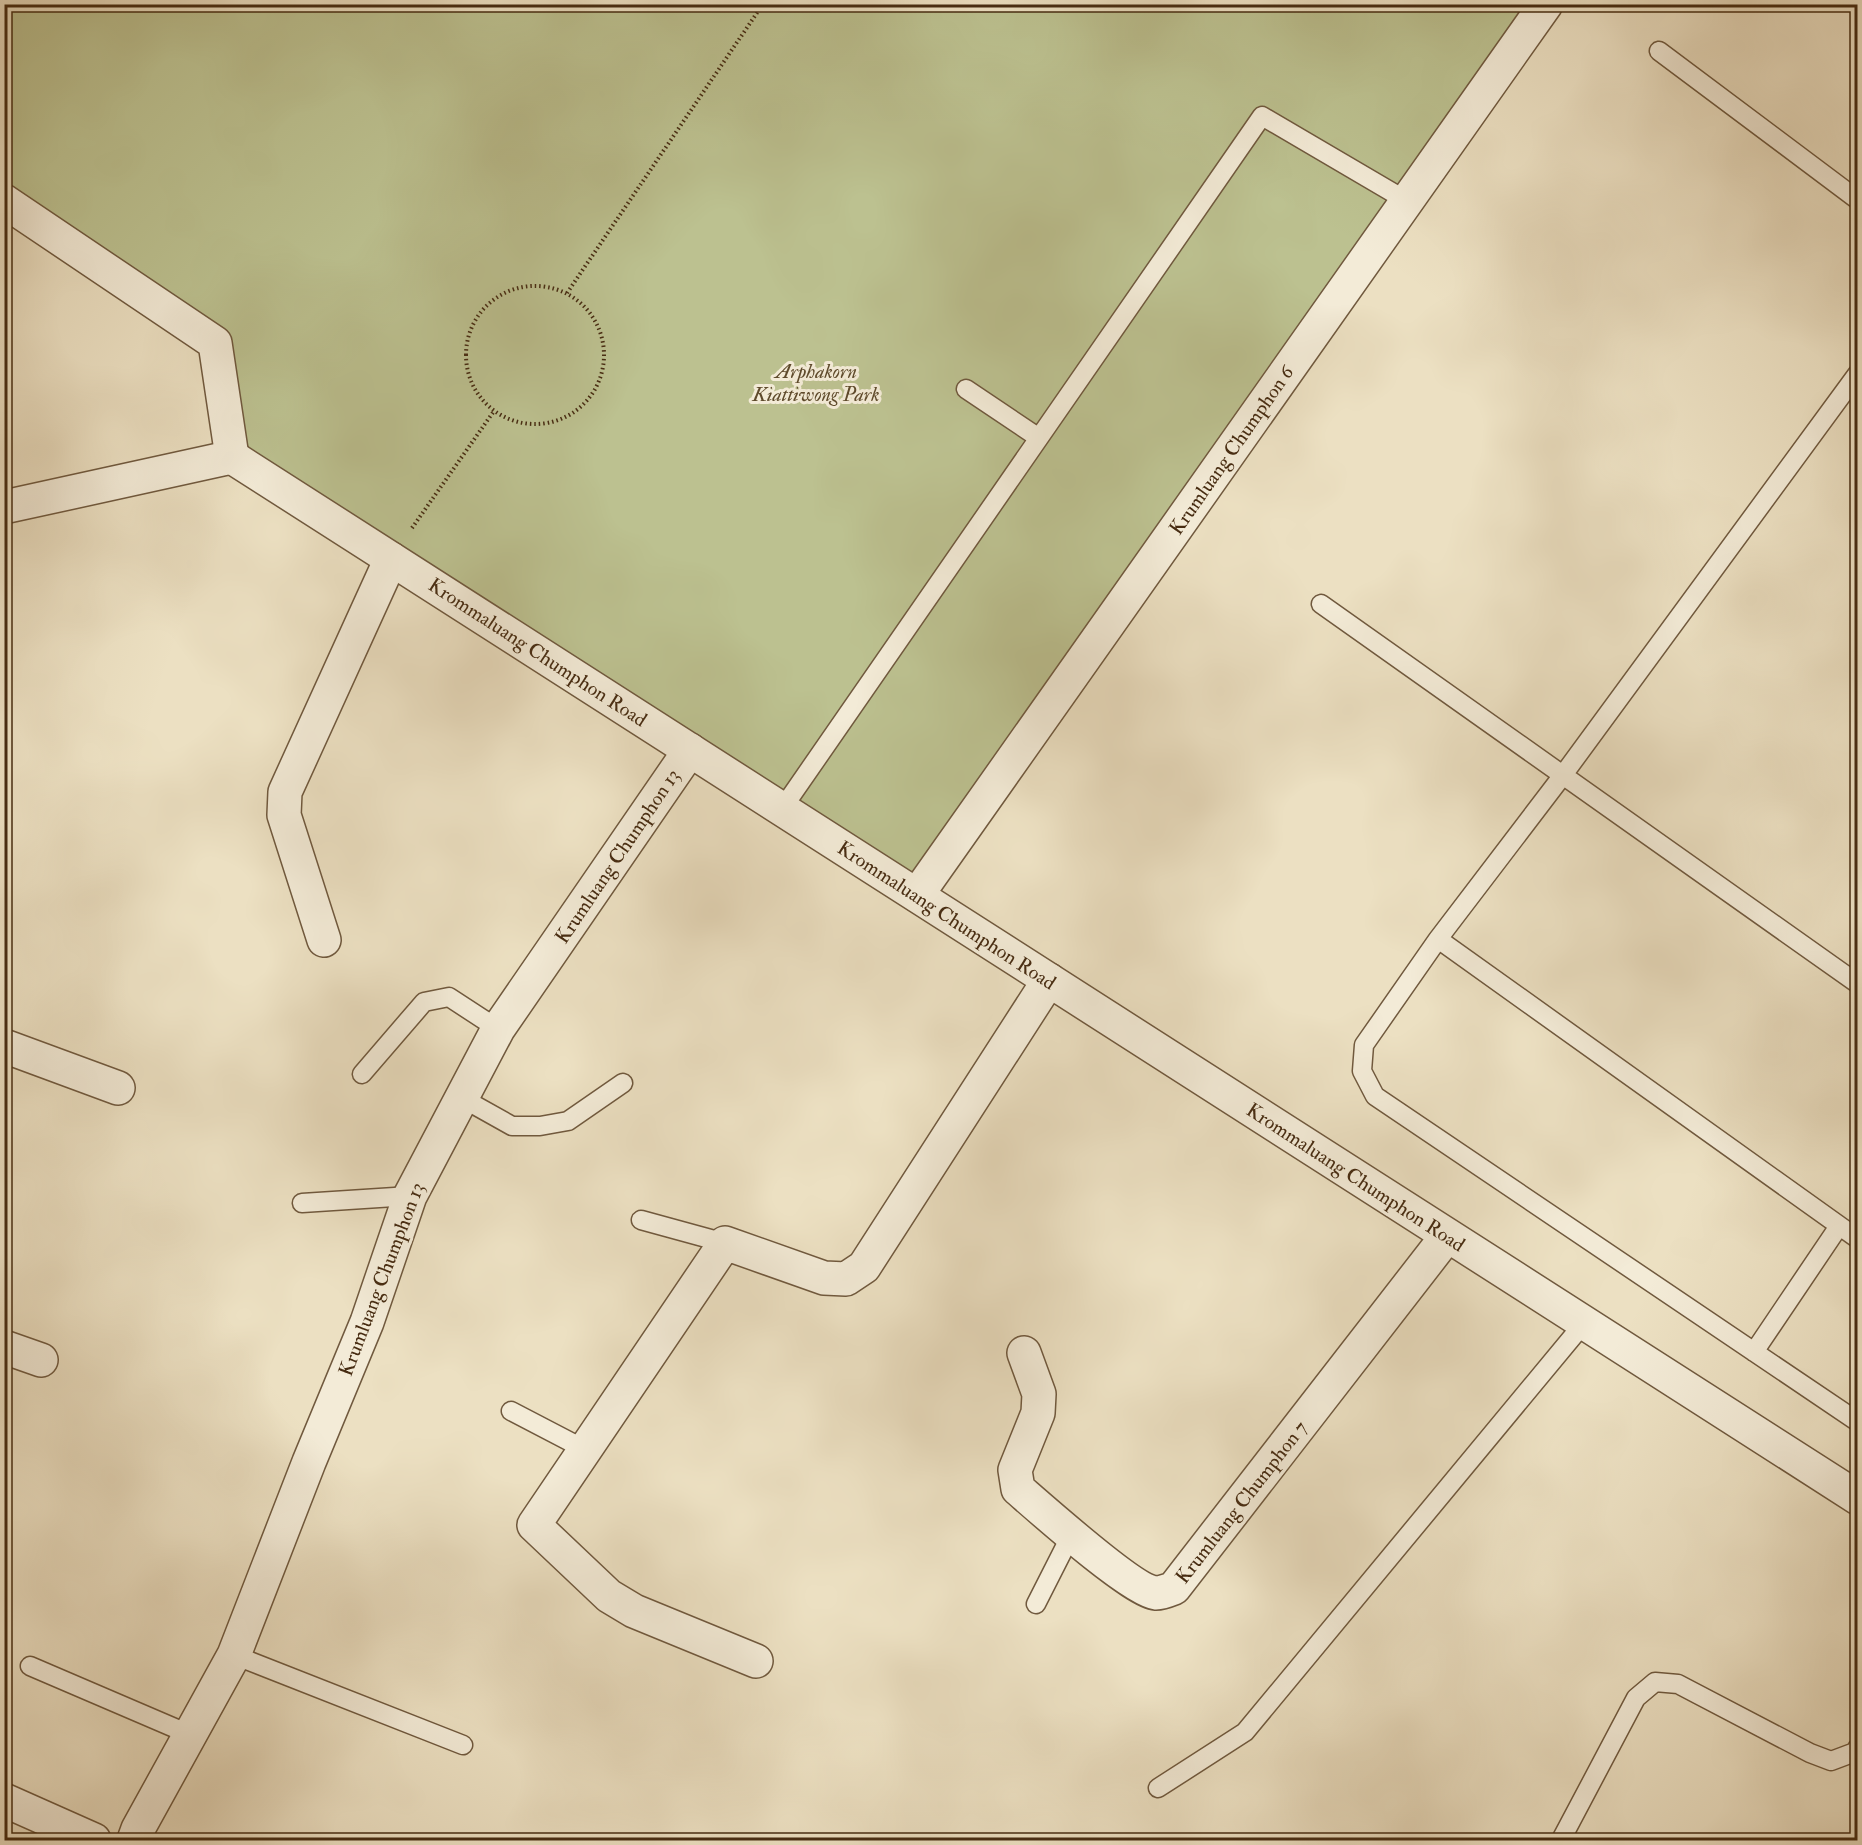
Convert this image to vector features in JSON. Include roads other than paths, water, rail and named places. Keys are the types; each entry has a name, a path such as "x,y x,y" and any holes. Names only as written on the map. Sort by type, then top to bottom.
{"street":[{"name":"Krumluang Chumphon 6","path":"916,895 1546,4"},
{"path":"4,201 215,343 232,457 4,507"},
{"name":"Krommaluang Chumphon Road","path":"232,457 1857,1498"},
{"path":"324,940 284,815 285,792 391,559"},
{"name":"Krumluang Chumphon 13","path":"134,1840 234,1655 309,1462 368,1322 410,1196 498,1029 690,750"},
{"path":"756,1661 634,1611 617,1601 534,1525 725,1243 824,1278 846,1279 864,1267 1049,980"},
{"path":"4,1046 118,1088"},
{"name":"Krumluang Chumphon 7","path":"1024,1353 1039,1394 1039,1403 1038,1413 1015,1470 1018,1489 1071,1535 1141,1587 1156,1593 1174,1588 1447,1236"},
{"path":"4,1347 41,1360"},
{"path":"4,1800 94,1840"}],"lane":[{"path":"1659,51 1857,200"},
{"path":"782,809 1262,116 1407,201"},
{"path":"1856,378 1563,775 1438,939 1364,1045 1362,1071 1375,1096 1857,1422"},
{"path":"966,389 1039,438"},
{"path":"1321,604 1857,984"},
{"path":"1438,939 1857,1239"},
{"path":"362,1074 424,1002 449,997 498,1029"},
{"path":"462,1098 512,1126 540,1126 568,1121 623,1083"},
{"path":"302,1203 410,1196"},
{"path":"641,1220 725,1243"},
{"path":"1754,1352 1839,1226"},
{"path":"1158,1788 1245,1732 1584,1323"},
{"path":"511,1411 584,1449"},
{"path":"1036,1604 1071,1535"},
{"path":"234,1655 463,1745"},
{"path":"30,1666 191,1735"},
{"path":"1563,1838 1636,1698 1656,1682 1678,1684 1809,1753 1832,1761 1855,1752 1857,1747"}],"park label":[{"name":"Arphakorn Kiattiwong Park","path":"816,382"}]}
